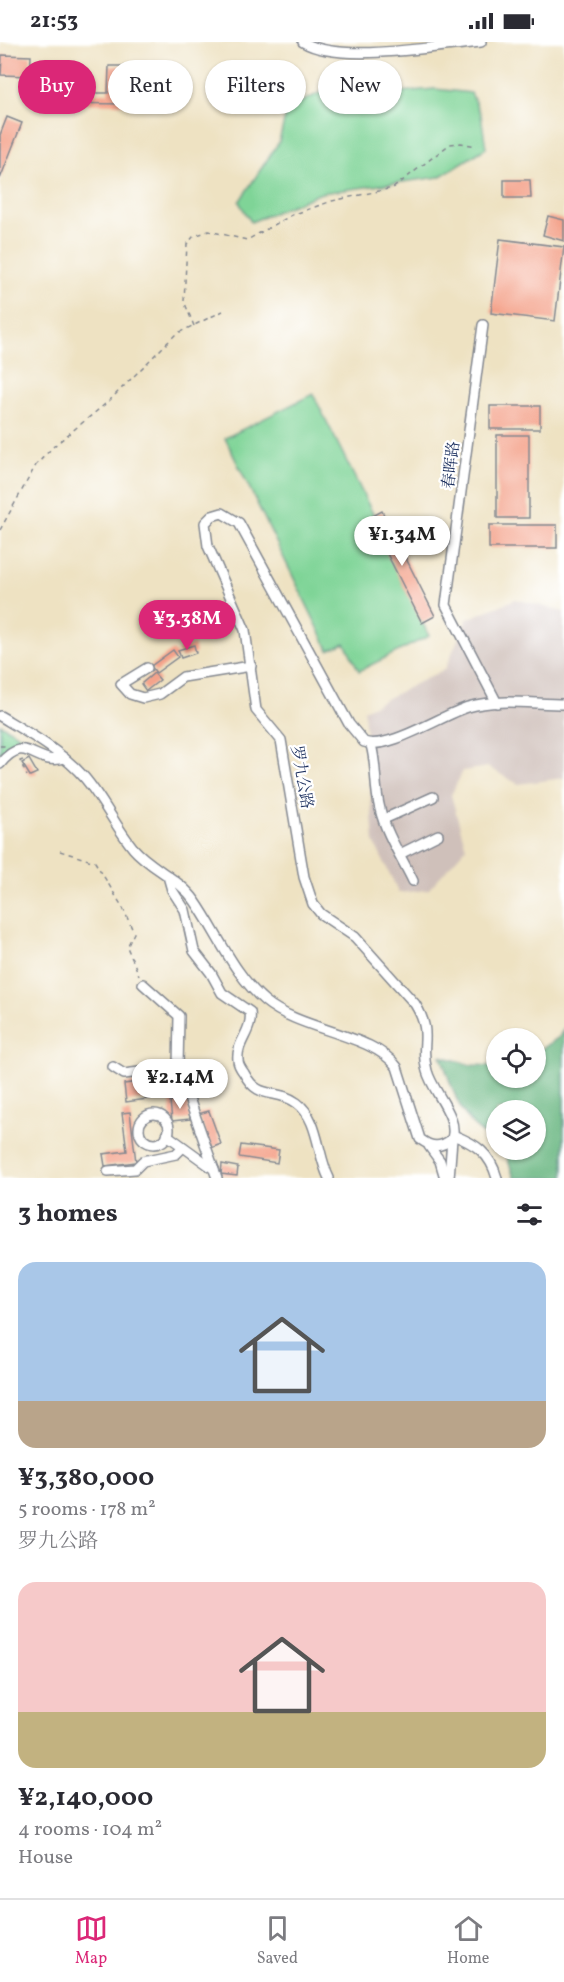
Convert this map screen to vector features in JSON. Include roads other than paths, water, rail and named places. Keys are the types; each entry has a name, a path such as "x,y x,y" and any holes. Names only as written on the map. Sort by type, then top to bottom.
{"street":[{"path":"303,42 312,48 343,53 481,42"},
{"name":"春晖路","path":"483,325 460,469 446,605 497,703"},
{"name":"罗九公路","path":"371,745 357,736 349,724 239,523 222,513 212,516 205,524 204,531 245,630 256,710 281,740 304,877 313,904 321,915 355,937 423,1016 427,1027 426,1069 450,1117 453,1137 447,1178"},
{"path":"147,668 121,684 130,694 143,698 160,694 183,677 251,666"},
{"path":"413,881 384,819 374,783 375,759 371,745 389,741 466,708 497,703 564,704"},
{"name":"罗九公路","path":"0,716 64,758 85,778 134,849 167,874 195,901 234,964 263,1000 289,1018 376,1049 391,1060 397,1067 414,1127 420,1139 429,1146 440,1161 447,1178"},
{"path":"0,765 10,752 18,749 49,760 64,758"},
{"path":"384,819 433,797"},
{"path":"400,854 438,835"},
{"path":"167,874 172,890 185,910 194,951 211,972 222,993 250,1012 249,1030 239,1049 238,1062 250,1084 258,1092 295,1101 304,1109 320,1145 322,1164 328,1178"},
{"path":"143,984 179,1016 178,1067 215,1174"},
{"path":"113,1067 123,1074 178,1067"},
{"path":"167,1135 215,1174"},
{"path":"429,1146 436,1147 453,1137 477,1145 494,1166 497,1178"},
{"path":"108,1171 136,1173 142,1161 176,1154 183,1147"}]}
